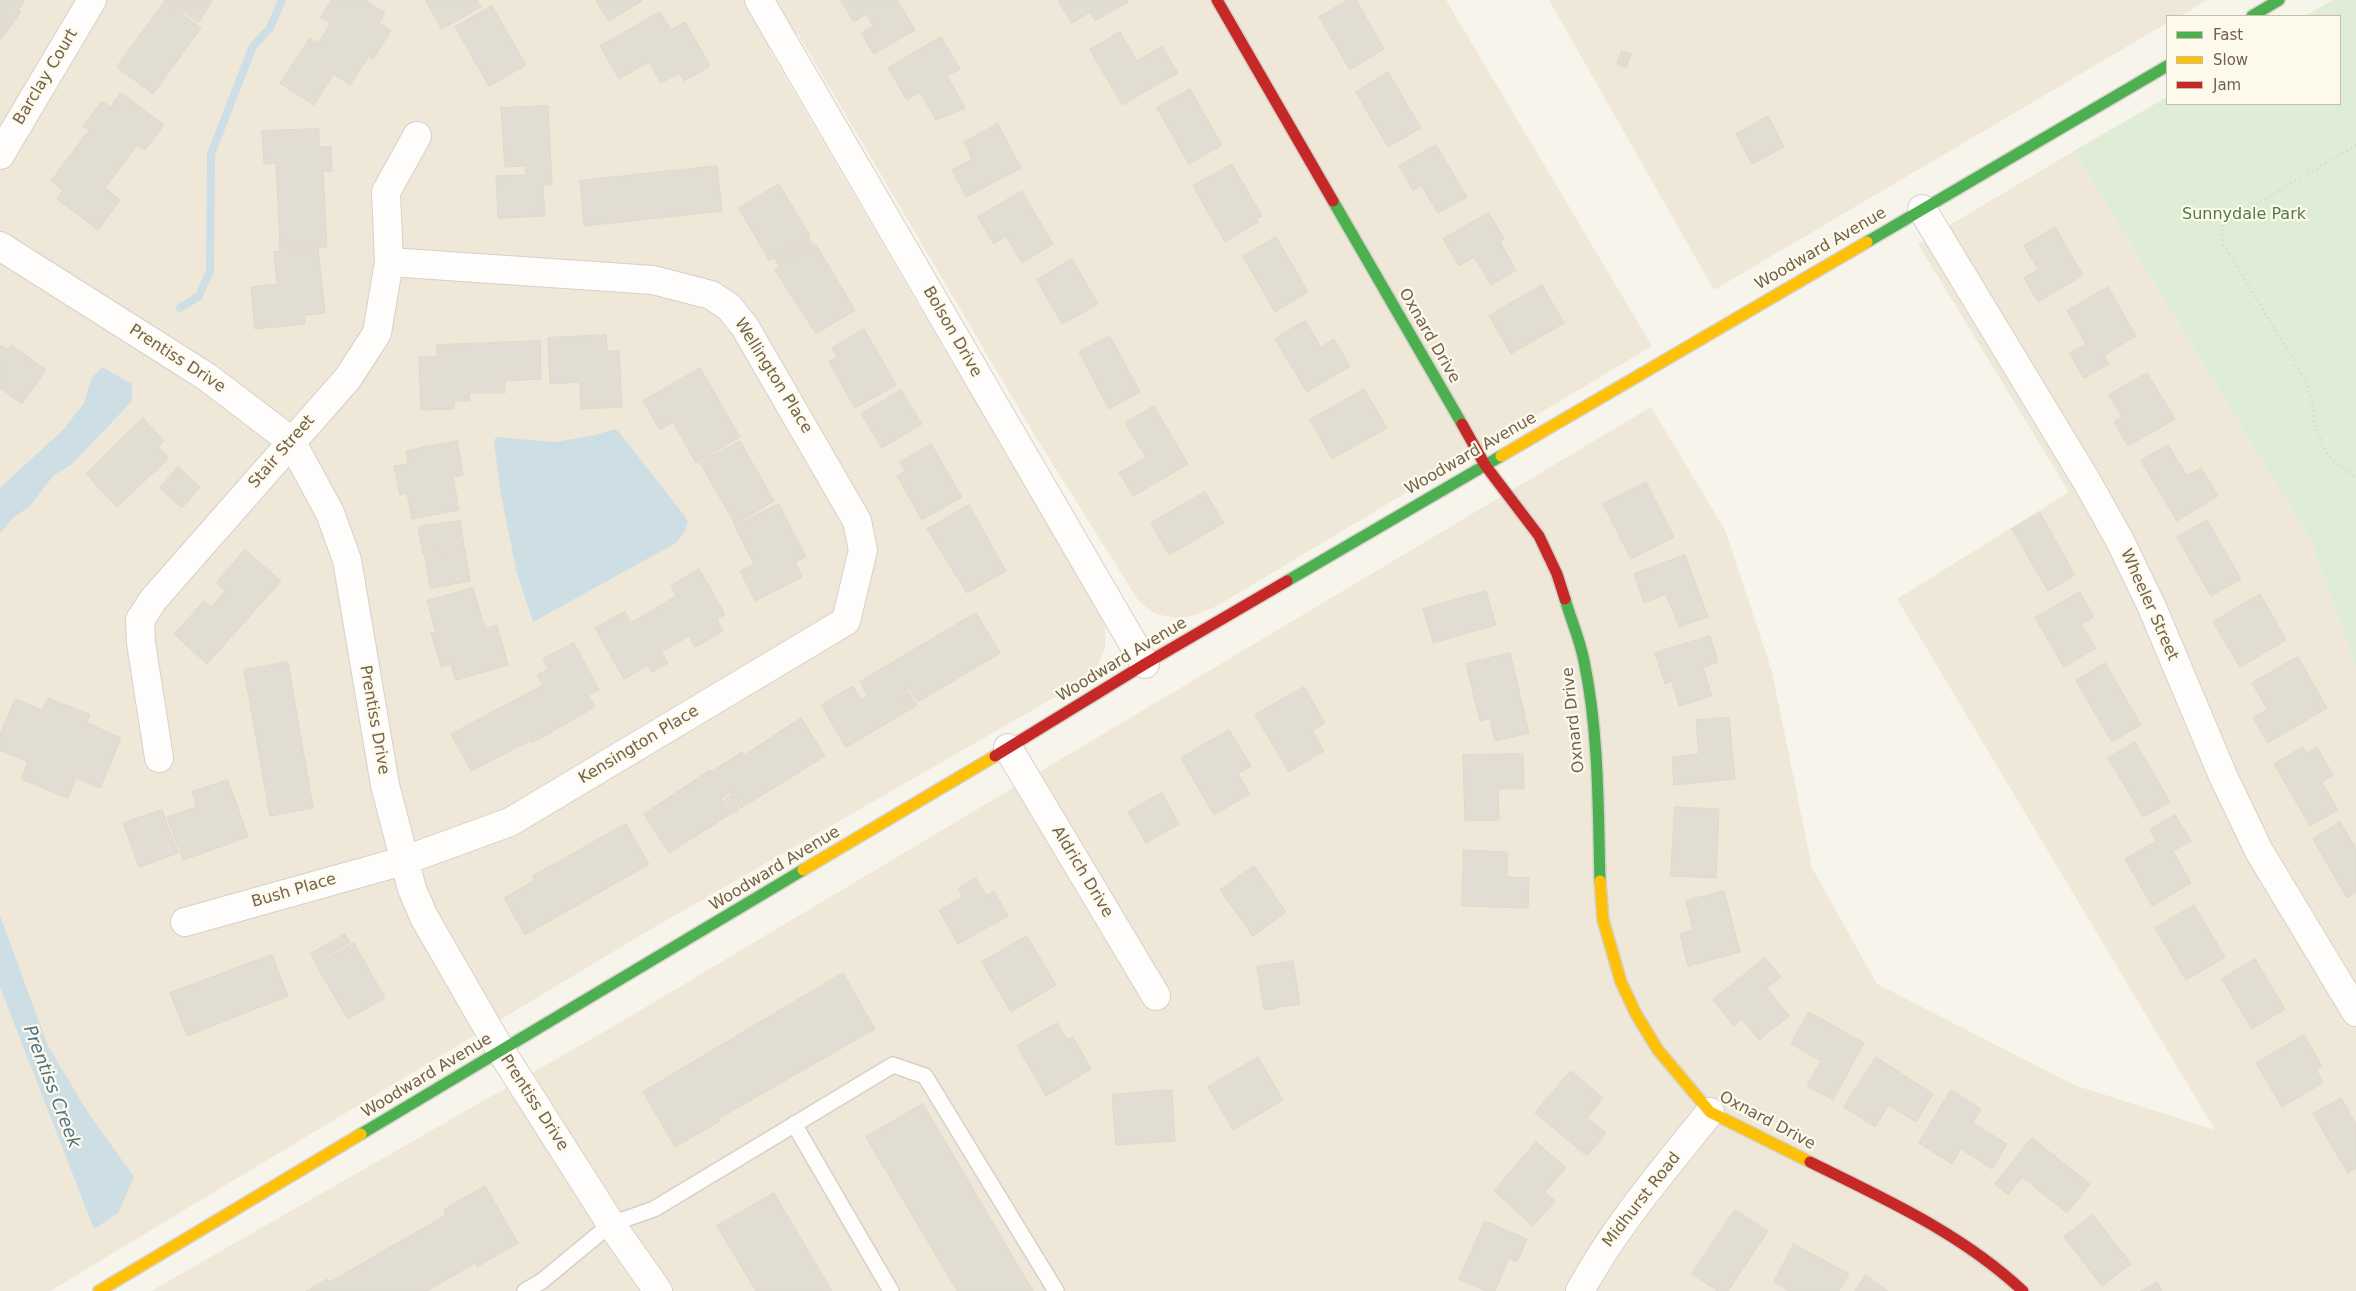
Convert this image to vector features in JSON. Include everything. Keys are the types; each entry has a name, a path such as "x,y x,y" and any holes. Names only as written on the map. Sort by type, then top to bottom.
{"main road":[{"name":"Oxnard Drive","path":"1217,0 1485,465 1539,536 1560,583 1584,659 1592,708 1596,754 1600,893 1609,947 1620,982 1636,1014 1658,1050 1710,1112 1954,1236 1991,1262 2023,1291"},
{"path":"2254,15 2279,0"},
{"name":"Woodward Avenue","path":"99,1291 1008,748 1145,664 2166,67"}],"street":[{"name":"Barclay Court","path":"0,155 92,0"},
{"name":"Bolson Drive","path":"759,0 1145,664"},
{"name":"Stair Street","path":"159,758 141,643 140,620 153,600 348,378 377,333 389,262 386,192 417,136"},
{"name":"Wheeler Street","path":"1922,209 2086,480 2119,539 2152,608 2222,776 2260,851 2356,1012"},
{"name":"Prentiss Drive","path":"0,246 207,377 291,441 330,513 347,560 385,785 404,861 412,888 424,917 501,1051 611,1224 658,1291"},
{"name":"Wellington Place","path":"389,262 653,280 711,295 729,307 745,327 857,522 863,550 851,600"},
{"name":"Kensington Place","path":"404,861 510,822 846,621 851,600"},
{"name":"Aldrich Drive","path":"1008,748 1156,996"},
{"name":"Bush Place","path":"184,922 404,861"},
{"name":"Midhurst Road","path":"1580,1291 1597,1259 1616,1231 1710,1112"}],"lane":[{"path":"525,1291 542,1281 611,1224 654,1209 893,1065 925,1076 1056,1291"},
{"path":"794,1124 891,1291"}],"path":[{"path":"2356,145 2222,226 2224,245 2306,381 2314,409 2314,422 2324,448 2332,460 2356,477"}],"shaded area":[{"path":"0,0 1446,0 1652,346 1215,607 1192,616 1176,618 1152,612 1138,600 1034,434 798,34 769,49 934,332 1093,598 1105,627 1105,649 1097,666 1078,684 646,932 50,1291 0,1291"},
{"path":"1549,0 2207,0 2182,15 2166,15 2166,24 1714,290"},
{"path":"2074,151 2311,541 2356,667 2356,1291 151,1291 609,1029 1651,407 1725,530 1772,672 1812,868 1877,984 2074,1085 2215,1130 1897,599 2069,492 1918,244"}],"green space":[{"name":"Sunnydale Park","path":"2333,0 2356,0 2356,667 2311,541 2074,151 2166,98 2166,105 2341,105 2341,15 2307,15"}],"water":[{"path":"102,367 132,384 132,401 72,464 53,476 30,506 13,518 0,533 0,488 64,429 84,403 91,379"},
{"path":"614,429 618,431 684,515 688,522 685,531 676,543 533,622 517,573 501,495 494,441 496,437 555,442 596,435"},
{"path":"0,916 48,1046 89,1114 134,1177 118,1213 94,1229 0,987"}],"building":[{"path":"0,0 25,0 18,10 21,12 0,41"},
{"path":"165,0 213,0 199,22"},
{"path":"332,0 365,0 385,13 379,23 391,31 373,59 369,56 350,85 334,74 314,105 280,83 310,38 318,43 331,23 321,17"},
{"path":"426,0 477,0 481,7 442,29"},
{"path":"596,0 641,0 642,1 609,21"},
{"path":"841,0 897,0 915,30 874,54 861,33 873,26 866,14 854,22"},
{"path":"1058,0 1126,0 1128,2 1095,21 1090,12 1072,23"},
{"path":"1348,0 1356,0 1384,49 1350,70 1319,17"},
{"path":"165,1 201,28 153,94 117,67"},
{"path":"492,6 526,65 489,86 455,27"},
{"path":"660,12 671,30 685,22 710,66 684,81 679,73 661,83 649,62 619,79 600,46"},
{"path":"1120,32 1137,61 1162,46 1178,73 1122,105 1090,50"},
{"path":"941,37 960,69 947,76 965,108 936,120 920,92 907,100 888,68"},
{"path":"1622,51 1631,54 1626,68 1617,64"},
{"path":"1388,72 1421,128 1388,147 1356,92"},
{"path":"1190,89 1222,145 1189,164 1157,108"},
{"path":"121,93 164,125 145,150 137,145 105,188 120,200 98,230 57,199 63,190 51,181 89,130 83,126 102,101 110,107"},
{"path":"548,106 552,185 543,185 545,216 498,218 496,176 526,175 526,166 505,167 501,108"},
{"path":"1768,116 1784,147 1752,164 1736,134"},
{"path":"998,124 1021,168 966,197 952,170 972,159 964,142"},
{"path":"319,129 319,147 331,147 332,171 323,171 327,247 280,249 276,163 264,164 262,131"},
{"path":"1436,145 1467,197 1438,213 1421,185 1413,190 1399,166"},
{"path":"1232,164 1262,216 1256,219 1258,222 1225,242 1193,186"},
{"path":"717,166 722,211 584,226 580,181"},
{"path":"779,184 810,236 769,260 739,208"},
{"path":"1022,191 1053,244 1022,263 1006,236 994,244 978,217"},
{"path":"1489,213 1504,239 1500,242 1516,270 1491,285 1474,257 1459,266 1443,239"},
{"path":"2055,227 2083,275 2038,302 2024,278 2038,269 2024,246"},
{"path":"1276,237 1308,292 1275,312 1243,256"},
{"path":"809,238 813,245 779,266 775,258"},
{"path":"816,245 855,310 816,334 775,270"},
{"path":"318,248 325,313 305,315 305,324 255,329 251,287 277,284 274,252"},
{"path":"1072,259 1098,304 1062,324 1037,280"},
{"path":"1542,285 1564,323 1511,354 1489,316"},
{"path":"2108,287 2136,336 2104,355 2109,364 2084,378 2069,353 2086,344 2067,311"},
{"path":"1305,321 1321,347 1334,339 1350,366 1307,392 1275,339"},
{"path":"864,329 896,385 855,408 829,362 837,357 832,348"},
{"path":"606,335 607,351 619,351 622,407 581,409 580,382 550,384 548,338"},
{"path":"1110,336 1140,392 1109,409 1079,352"},
{"path":"540,341 541,379 505,381 505,393 469,393 470,401 454,401 454,409 421,410 419,357 437,357 437,345"},
{"path":"0,345 8,350 11,345 46,370 22,404 0,388"},
{"path":"700,368 740,437 696,463 673,422 660,430 643,401"},
{"path":"2147,373 2175,419 2128,446 2114,422 2122,417 2109,395"},
{"path":"1364,389 1387,428 1332,459 1310,420"},
{"path":"901,390 922,424 882,448 861,414"},
{"path":"1154,406 1188,464 1133,496 1119,473 1146,457 1125,423"},
{"path":"143,418 164,441 158,447 169,458 117,507 86,474"},
{"path":"457,441 463,475 453,477 459,510 412,519 407,493 400,495 394,466 408,464 406,451"},
{"path":"740,441 774,501 735,524 700,463"},
{"path":"931,444 962,497 922,520 897,476 905,471 900,462"},
{"path":"2168,445 2187,476 2201,468 2218,496 2177,521 2141,461"},
{"path":"178,467 200,487 182,508 160,488"},
{"path":"1646,482 1674,537 1631,559 1603,504"},
{"path":"1205,492 1224,523 1169,555 1151,523"},
{"path":"779,504 806,557 795,562 802,577 755,601 740,571 754,564 735,526"},
{"path":"969,505 1006,571 967,593 927,529"},
{"path":"2040,513 2075,575 2048,591 2012,529"},
{"path":"2207,520 2241,579 2211,596 2177,537"},
{"path":"460,521 464,547 423,554 418,527"},
{"path":"465,549 470,581 430,588 425,556"},
{"path":"245,550 281,581 207,664 174,634 204,601 211,607 225,591 216,583"},
{"path":"1685,555 1708,617 1679,627 1666,594 1644,603 1634,574"},
{"path":"699,569 725,614 717,620 723,631 695,647 689,636 661,652 668,663 652,672 648,665 624,679 595,628 625,611 631,623 676,596 671,586"},
{"path":"473,588 485,629 497,625 508,665 456,680 451,664 441,667 431,633 436,632 427,601"},
{"path":"1486,591 1496,625 1433,643 1423,609"},
{"path":"2080,592 2094,617 2081,624 2096,648 2064,667 2035,618"},
{"path":"2260,594 2286,640 2240,667 2213,622"},
{"path":"976,613 1000,653 918,702 909,688 899,693 909,710 846,747 821,705 853,686 861,700 868,696 860,682"},
{"path":"1710,636 1718,662 1703,667 1712,696 1679,706 1672,681 1665,684 1655,653"},
{"path":"574,643 599,690 588,695 595,707 532,743 531,740 471,771 451,734 543,685 537,675 548,669 543,659"},
{"path":"1510,653 1529,733 1495,741 1490,718 1480,721 1466,664"},
{"path":"2298,657 2327,708 2268,743 2253,718 2267,709 2252,683"},
{"path":"288,662 313,808 270,816 244,670"},
{"path":"2105,663 2141,725 2112,742 2076,681"},
{"path":"1304,687 1325,723 1312,730 1324,751 1289,772 1255,715"},
{"path":"908,691 917,705 911,709 901,695"},
{"path":"48,698 90,715 87,723 121,738 100,788 76,778 68,798 21,779 28,762 0,750 0,734 15,699 42,710"},
{"path":"801,718 825,756 741,808 731,792 722,798 732,813 669,853 644,814 710,770 711,772 742,752 744,755"},
{"path":"1729,718 1735,779 1674,785 1672,757 1699,754 1696,720"},
{"path":"1229,730 1251,766 1238,774 1250,794 1214,815 1181,758"},
{"path":"2135,742 2170,802 2143,817 2108,758"},
{"path":"2303,747 2307,753 2317,747 2333,775 2322,782 2338,810 2310,826 2274,764"},
{"path":"1523,754 1524,789 1498,789 1499,820 1465,821 1463,755"},
{"path":"228,780 248,837 183,860 167,817 197,807 192,792"},
{"path":"1162,793 1179,824 1146,843 1128,812"},
{"path":"732,795 739,810 733,813 726,799"},
{"path":"1675,807 1719,809 1716,878 1671,876"},
{"path":"162,810 178,853 139,867 123,823"},
{"path":"2175,815 2191,841 2173,851 2191,883 2152,906 2125,859 2156,841 2150,830"},
{"path":"2340,822 2356,849 2356,892 2347,898 2313,839"},
{"path":"626,824 649,864 525,935 504,898 535,880 533,876"},
{"path":"1464,850 1507,852 1507,877 1529,878 1528,908 1462,906"},
{"path":"1254,866 1286,912 1253,936 1220,890"},
{"path":"976,878 986,896 994,891 1008,916 958,944 939,910 963,897 958,889"},
{"path":"1724,891 1740,952 1688,966 1680,934 1693,930 1686,901"},
{"path":"2194,905 2225,957 2186,980 2155,928"},
{"path":"345,934 350,942 316,963 311,954"},
{"path":"1027,936 1056,985 1011,1012 982,962"},
{"path":"354,943 385,998 348,1019 316,965"},
{"path":"272,955 288,996 187,1036 170,993"},
{"path":"1765,958 1781,977 1767,988 1789,1016 1759,1040 1742,1019 1734,1026 1713,1000"},
{"path":"2255,959 2285,1009 2252,1029 2222,979"},
{"path":"1293,961 1300,1004 1264,1010 1257,967"},
{"path":"843,973 875,1029 718,1119 720,1121 675,1147 643,1092"},
{"path":"1809,1012 1864,1043 1833,1100 1807,1086 1821,1061 1791,1044"},
{"path":"1057,1023 1067,1040 1073,1037 1091,1069 1046,1096 1017,1046"},
{"path":"2304,1035 2322,1066 2316,1069 2323,1083 2282,1107 2256,1063"},
{"path":"1258,1057 1283,1100 1233,1130 1208,1087"},
{"path":"1876,1057 1933,1094 1916,1122 1889,1105 1875,1127 1844,1107"},
{"path":"1571,1071 1603,1098 1587,1118 1606,1133 1587,1156 1535,1113"},
{"path":"1172,1090 1175,1141 1116,1145 1112,1095"},
{"path":"1951,1090 1981,1109 1973,1123 2007,1144 1992,1169 1961,1149 1952,1164 1919,1143"},
{"path":"2341,1098 2356,1124 2356,1168 2348,1173 2313,1114"},
{"path":"923,1104 1033,1291 957,1291 866,1137"},
{"path":"2032,1138 2090,1184 2067,1213 2022,1177 2008,1195 1995,1184"},
{"path":"1536,1142 1566,1168 1545,1192 1555,1201 1533,1226 1494,1191"},
{"path":"485,1186 518,1243 477,1267 475,1263 427,1291 306,1291 327,1279 330,1282 446,1215 444,1210"},
{"path":"774,1193 832,1291 756,1291 717,1226"},
{"path":"1735,1210 1768,1231 1728,1291 1718,1291 1692,1274"},
{"path":"2093,1215 2131,1264 2102,1286 2064,1237"},
{"path":"1485,1221 1527,1239 1517,1262 1509,1259 1495,1291 1486,1291 1459,1279"},
{"path":"1794,1244 1849,1274 1839,1291 1789,1291 1774,1282"},
{"path":"1866,1275 1888,1291 1855,1291"},
{"path":"2157,1282 2162,1291 2141,1291"}],"waterway":[{"name":"Prentiss Creek","path":"180,308 199,296 210,271 211,154 253,46 270,28 282,0"}],"traffic: fast":[{"path":"2254,15 2279,0"},
{"path":"1867,242 2166,67"},
{"path":"1333,201 1462,424"},
{"path":"1287,581 1501,456"},
{"path":"1565,599 1582,653 1593,715 1597,770 1600,881"},
{"path":"361,1134 803,870"}],"traffic: slow":[{"path":"1501,456 1867,242"},
{"path":"803,870 995,756"},
{"path":"1600,881 1603,920 1621,982 1636,1014 1658,1050 1710,1112 1810,1162"},
{"path":"99,1291 361,1134"}],"traffic: jam":[{"path":"1217,0 1333,201"},
{"path":"1462,424 1485,465 1539,536 1557,574 1565,599"},
{"path":"995,756 1145,664 1287,581"},
{"path":"1810,1162 1894,1204 1948,1234 1999,1270 2023,1291"}]}
